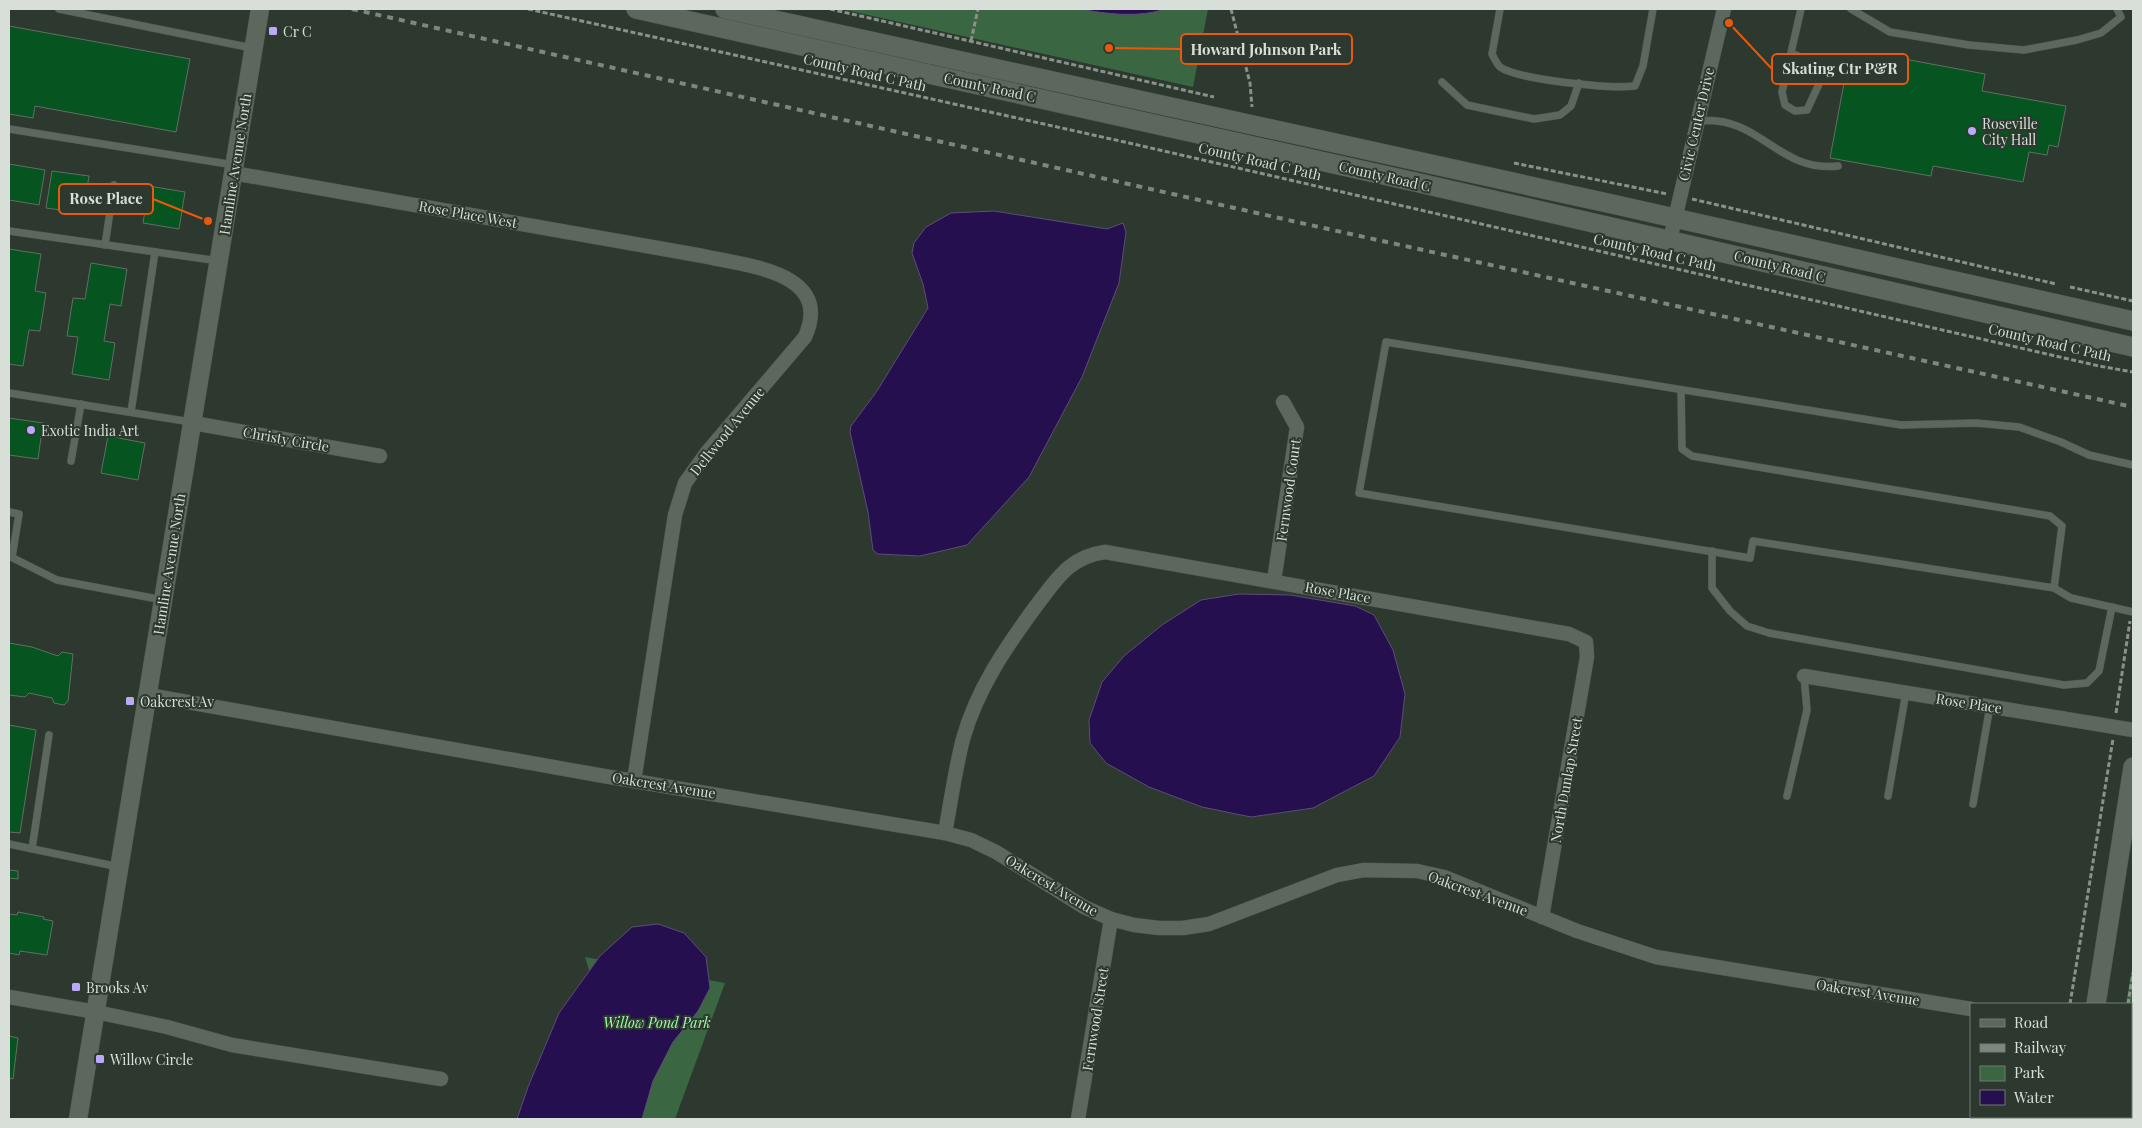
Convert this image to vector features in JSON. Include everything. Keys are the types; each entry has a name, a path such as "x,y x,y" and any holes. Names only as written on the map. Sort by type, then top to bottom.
{"main road":[{"name":"County Road C","path":"636,9 1670,240 2133,348"},
{"name":"County Road C","path":"724,9 1675,218 2133,322"},
{"path":"2096,1003 2133,767"}],"street":[{"name":"Hamline Avenue North","path":"78,1119 260,9"},
{"name":"Civic Center Drive","path":"1670,240 1724,9"},
{"name":"Rose Place West","path":"234,169 702,256"},
{"name":"Dellwood Avenue","path":"634,780 675,515 685,483 708,450 802,341 810,325 812,312 802,288 793,280 778,274 702,256"},
{"name":"Fernwood Court","path":"1274,581 1297,427 1284,402"},
{"name":"Christy Circle","path":"193,423 380,456"},
{"name":"Rose Place","path":"945,833 964,738 976,702 993,669 1064,569 1088,554 1105,552 1274,581 1569,634 1586,642"},
{"name":"North Dunlap Street","path":"1542,917 1587,658 1586,642"},
{"name":"Rose Place","path":"1804,676 2133,730"},
{"name":"Oakcrest Avenue","path":"148,695 945,833 971,840 996,852 1084,907 1111,919 1159,928 1183,928 1209,924 1337,875 1364,870 1391,869 1417,871 1444,878 1610,943 1656,957 1970,1009"},
{"name":"Fernwood Street","path":"1078,1119 1111,919"},
{"path":"9,997 167,1027 232,1045 441,1079"}],"lane":[{"path":"59,9 254,48"},
{"path":"1500,9 1492,54 1499,66 1522,75 1617,88 1635,86 1644,66 1653,9"},
{"path":"1792,54 1822,65 1819,84 1807,110 1795,112 1784,105 1782,92 1801,9"},
{"path":"1851,9 1890,32 1969,45 2024,50 2077,40 2101,33 2121,17 2117,9"},
{"path":"1442,82 1467,105 1534,119 1560,115 1571,106 1579,83"},
{"path":"1697,121 1716,120 1745,130 1801,164 1820,168 1838,166"},
{"path":"9,129 234,169"},
{"path":"105,245 114,185"},
{"path":"9,231 219,261"},
{"path":"131,412 155,252"},
{"path":"2133,465 2089,456 2061,442 2019,427 1976,424 1901,425 1386,342 1359,493 1750,558 1752,541 2054,588 2071,598 2133,612"},
{"path":"1681,390 1682,450 1692,456 2050,516 2062,526 2054,588"},
{"path":"9,393 193,423"},
{"path":"71,461 81,404"},
{"path":"9,512 19,514 10,556 57,580 164,600"},
{"path":"1712,551 1712,588 1730,612 1747,626 1769,632 2064,685 2087,683 2098,671 2112,607"},
{"path":"1787,796 1807,710 1804,676"},
{"path":"1888,796 1906,692"},
{"path":"1973,804 1990,706"},
{"path":"32,849 49,735"},
{"path":"9,844 120,867"}],"path":[{"name":"County Road C Path","path":"528,9 1148,147 2099,366 2133,372"},
{"path":"830,9 1218,98"},
{"path":"971,41 978,9"},
{"path":"1231,9 1250,83 1252,107"},
{"path":"1244,104 1260,109"},
{"path":"1512,162 1679,196 2133,301"},
{"path":"2116,713 2133,612"},
{"path":"2070,1003 2112,750"},
{"path":"2128,1003 2133,973"}],"green space":[{"path":"841,9 1208,9 1193,87"},
{"name":"Willow Pond Park","path":"585,957 725,983 675,1119 586,1119 606,1024"},
{"path":"2133,962 2133,1119 2105,1119 2132,1118 2132,1003 2126,1003"}],"water":[{"path":"1080,9 1165,9 1144,14 1111,14"},
{"path":"994,211 1107,229 1123,223 1126,232 1119,283 1082,377 1029,477 967,545 920,556 878,554 873,550 868,512 850,432 851,426 877,391 928,308 923,284 912,253 914,243 926,227 951,213"},
{"path":"1239,594 1290,595 1355,606 1374,615 1393,650 1405,694 1400,737 1374,776 1313,808 1251,817 1202,807 1149,787 1106,763 1090,743 1089,720 1102,682 1124,656 1162,625 1201,600"},
{"path":"658,924 684,933 706,957 710,988 698,1011 673,1042 653,1081 642,1119 517,1119 528,1087 559,1013 600,956 632,927"}],"building":[{"path":"9,26 190,59 176,132 35,106 33,118 9,114"},
{"name":"Roseville City Hall","path":"1899,58 1985,74 1982,91 2066,106 2058,147 2049,145 2047,155 2029,152 2023,182 1933,166 1931,176 1830,158 1847,67 1896,76"},
{"path":"9,164 45,170 39,205 9,200"},
{"path":"52,171 89,176 83,213 46,208"},
{"path":"149,186 185,192 179,229 143,223"},
{"path":"9,249 41,254 35,291 46,293 40,331 29,330 23,366 9,364"},
{"path":"91,263 127,269 121,306 110,304 104,341 115,343 109,380 72,374 78,337 67,336 73,298 85,299"},
{"path":"9,418 43,423 38,459 9,455"},
{"path":"108,436 145,443 138,480 101,473"},
{"path":"9,643 32,647 58,656 62,652 73,654 68,701 64,705 54,703 52,698 29,693 25,697 9,695"},
{"path":"9,725 36,730 20,833 9,832"},
{"path":"9,870 18,871 18,879 9,878"},
{"path":"18,912 44,917 43,919 53,921 47,955 20,951 19,955 9,953 9,914 17,915"},
{"path":"9,1036 18,1038 13,1079 9,1078"}],"railway":[{"path":"352,9 1319,227 2133,407"}],"place":[{"name":"Skating Ctr P&R","path":"1729,23"},
{"name":"Cr C","path":"273,31"},
{"name":"Howard Johnson Park","path":"1109,48"},
{"name":"Roseville City Hall","path":"1972,131"},
{"name":"Rose Place","path":"208,221"},
{"name":"Exotic India Art","path":"31,430"},
{"name":"Oakcrest Av","path":"130,701"},
{"name":"Brooks Av","path":"76,987"},
{"name":"Willow Circle","path":"100,1059"}]}
